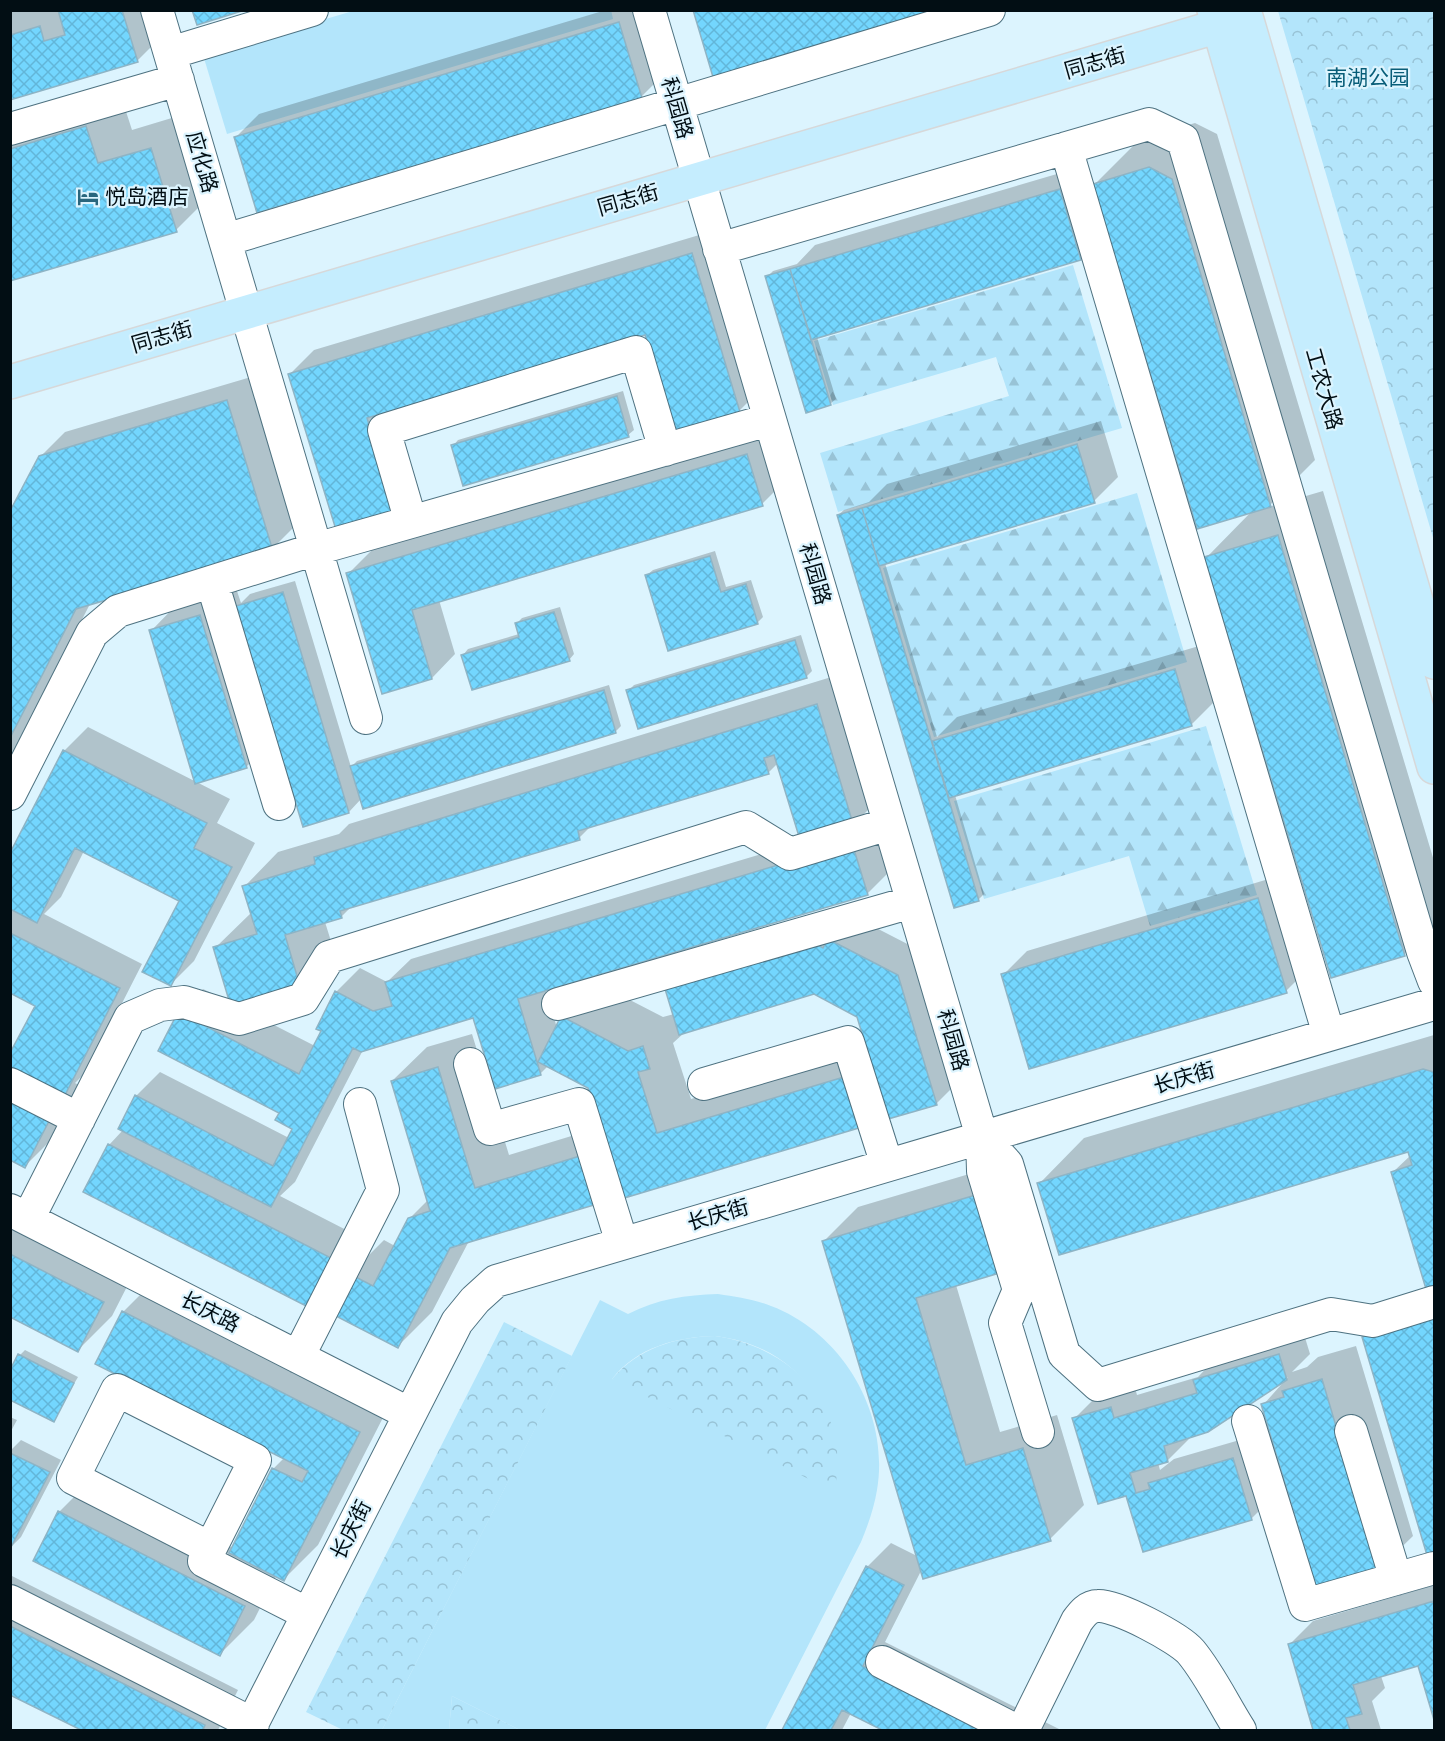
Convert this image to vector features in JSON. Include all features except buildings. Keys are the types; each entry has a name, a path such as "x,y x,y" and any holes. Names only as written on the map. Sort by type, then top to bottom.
{"main road":[{"name":"同志街","path":"10,382 243,304 1225,15"},
{"name":"工农大路","path":"1225,15 1434,662"},
{"name":"工农大路","path":"1225,15 1434,767"},
{"name":"同志街","path":"10,363 243,304"}],"street":[{"name":"应化路","path":"157,10 366,718"},
{"path":"10,129 174,67 312,10"},
{"name":"科园路","path":"649,10 982,1137"},
{"path":"225,240 989,10"},
{"path":"719,249 1149,124 1184,140 1420,941 1434,981"},
{"path":"1066,148 1329,1035"},
{"path":"411,522 384,430 636,352 665,450"},
{"path":"10,794 92,633 118,611 316,549 769,420"},
{"path":"212,582 279,804"},
{"path":"19,1215 79,1119 130,1018 160,1005 184,1002 239,1019 303,999 329,957 746,826 790,854 889,824"},
{"path":"558,1004 912,902"},
{"name":"长庆街","path":"251,1727 457,1322 475,1300 496,1281 1434,1004"},
{"path":"704,1084 848,1042 887,1165"},
{"path":"470,1064 490,1129 579,1104 622,1243"},
{"path":"10,1084 79,1119"},
{"path":"298,1357 383,1190 360,1104"},
{"path":"982,1137 1007,1164 1064,1354 1098,1385 1331,1314 1373,1321 1434,1302"},
{"path":"982,1137 983,1171 1019,1290 1005,1323 1038,1432"},
{"name":"长庆路","path":"19,1215 410,1414"},
{"path":"210,1548 73,1478 117,1390 255,1460 204,1561 308,1614"},
{"path":"1248,1421 1305,1605 1434,1568"},
{"path":"1351,1431 1396,1579"},
{"path":"10,1601 251,1727"},
{"path":"1023,1731 1077,1622 1085,1611 1096,1606 1112,1608 1177,1640 1191,1652 1240,1731"},
{"path":"882,1662 1015,1731"}],"green space":[{"path":"611,10 613,19 227,134 203,55 353,11"},
{"name":"南湖公园","path":"1278,11 1434,11 1434,541"},
{"path":"1073,265 1122,428 838,512 820,453 1009,396 996,357 833,405 814,341"},
{"path":"1137,493 1187,662 934,737 883,568"},
{"path":"1206,726 1257,895 1150,926 1129,856 984,899 954,801"},
{"path":"718,1294 745,1298 771,1306 797,1319 820,1335 840,1356 856,1380 868,1406 876,1433 879,1461 877,1490 866,1529 765,1730 520,1730 452,1696 449,1730 382,1730 600,1300 628,1314 661,1301","holes":["715,1336 732,1339 775,1356 799,1375 820,1401 612,1379 633,1359 659,1346 701,1337"]},
{"path":"504,1322 572,1356 382,1730 343,1730 306,1712"},
{"path":"715,1336 744,1342 770,1353 811,1387 826,1410 835,1435 838,1462 834,1492 612,1379 634,1359 659,1346 686,1339"},
{"path":"452,1696 520,1730 449,1730"}],"place":[{"name":"悦岛酒店","path":"88,197"}]}
